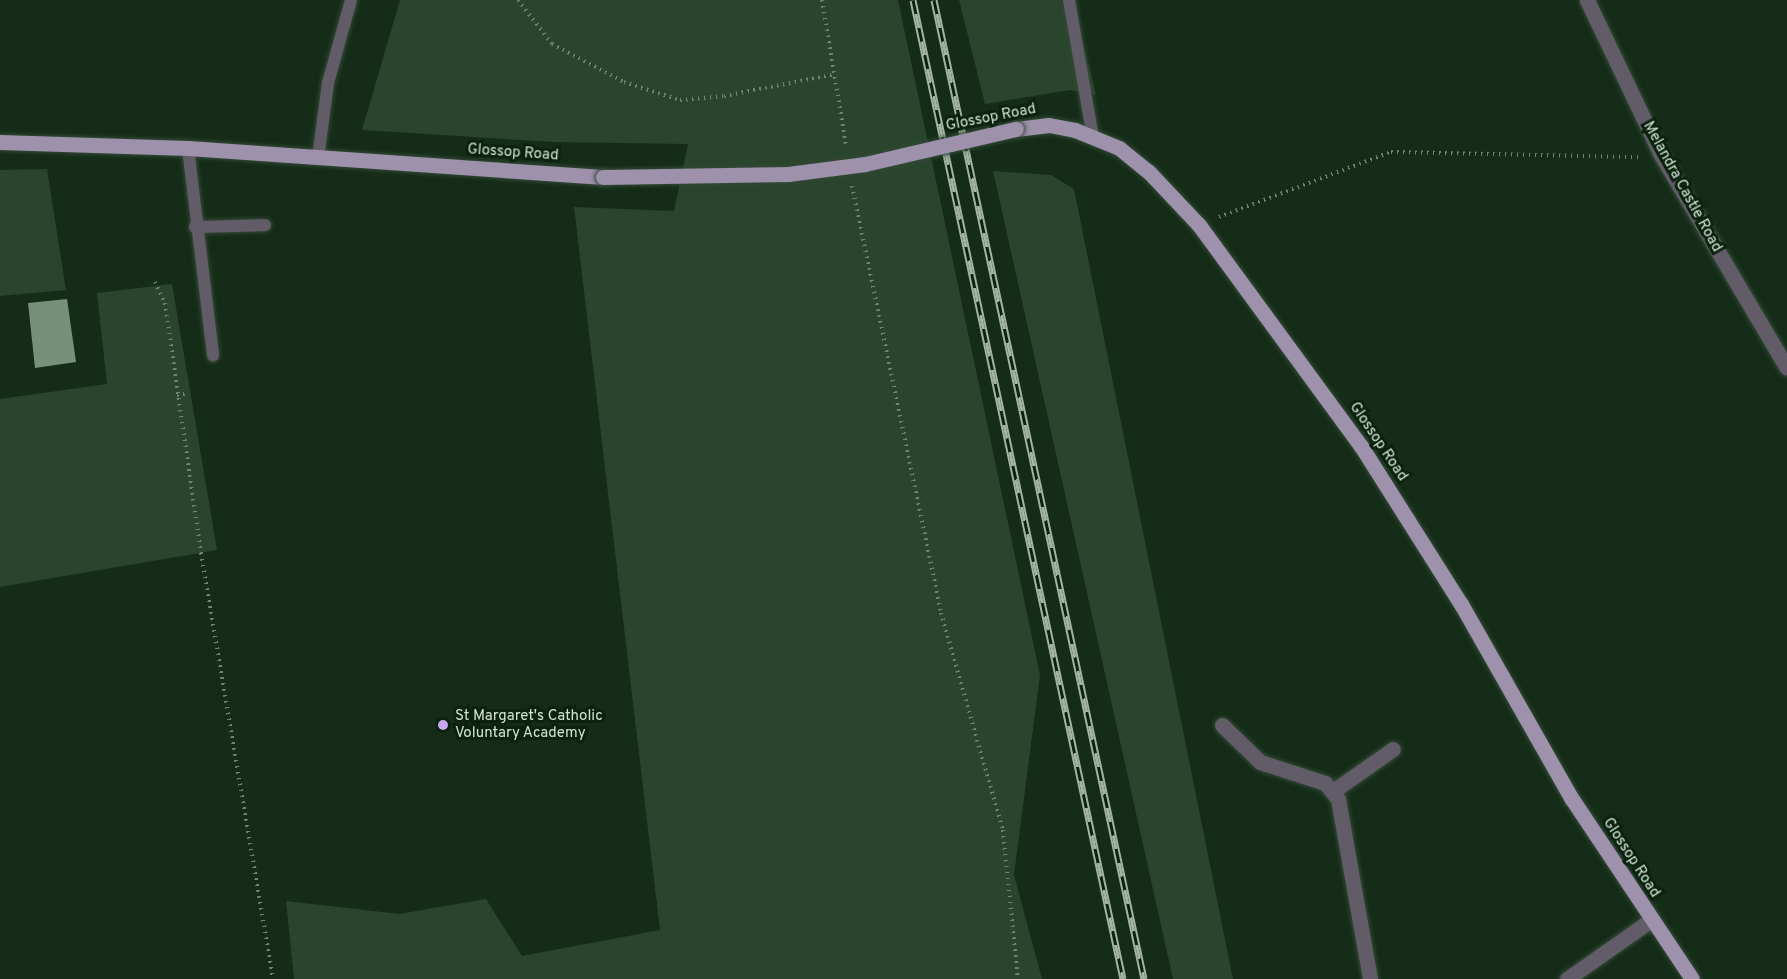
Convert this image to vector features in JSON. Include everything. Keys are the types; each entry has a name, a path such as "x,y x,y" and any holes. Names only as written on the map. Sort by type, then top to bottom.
{"main road":[{"name":"Glossop Road","path":"0,142 188,148 603,177 788,174 865,165 1016,129 1049,125 1075,130 1119,148 1149,172 1199,225 1361,446 1461,604 1572,799 1692,979"}],"street":[{"name":"Melandra Castle Road","path":"1587,0 1661,155 1787,368"},
{"path":"1222,725 1260,762 1325,783 1333,791 1342,811 1370,979"},
{"path":"1333,791 1393,749"},
{"path":"1567,979 1651,920"}],"lane":[{"path":"318,158 328,83 351,0"},
{"path":"1069,0 1093,136"},
{"path":"188,148 195,227 213,356"},
{"path":"195,227 265,225"}],"path":[{"path":"518,0 552,44 624,82 680,100 724,96 836,74"},
{"path":"822,0 848,153"},
{"path":"1199,225 1391,152 1611,159 1661,155"},
{"path":"851,176 941,613 1003,830 1018,979"},
{"path":"154,282 165,303 177,395 273,979"},
{"path":"177,395 189,393"}],"green space":[{"path":"400,0 898,0 1040,675 1014,875 1042,979 294,979 286,901 399,914 486,899 522,956 660,930 574,207 674,211 688,144 554,142 362,130"},
{"path":"959,0 1072,0 1096,95 1070,90 985,104"},
{"path":"47,169 66,290 0,296 0,170"},
{"path":"993,171 1051,175 1074,189 1233,979 1173,979"},
{"path":"172,284 217,550 0,587 0,399 107,384 97,293"}],"building":[{"path":"67,299 76,362 35,368 28,303"}],"railway":[{"path":"913,0 1123,979"},
{"path":"934,0 1144,979"}],"place":[{"name":"St Margaret's Catholic Voluntary Academy","path":"443,725"}]}
